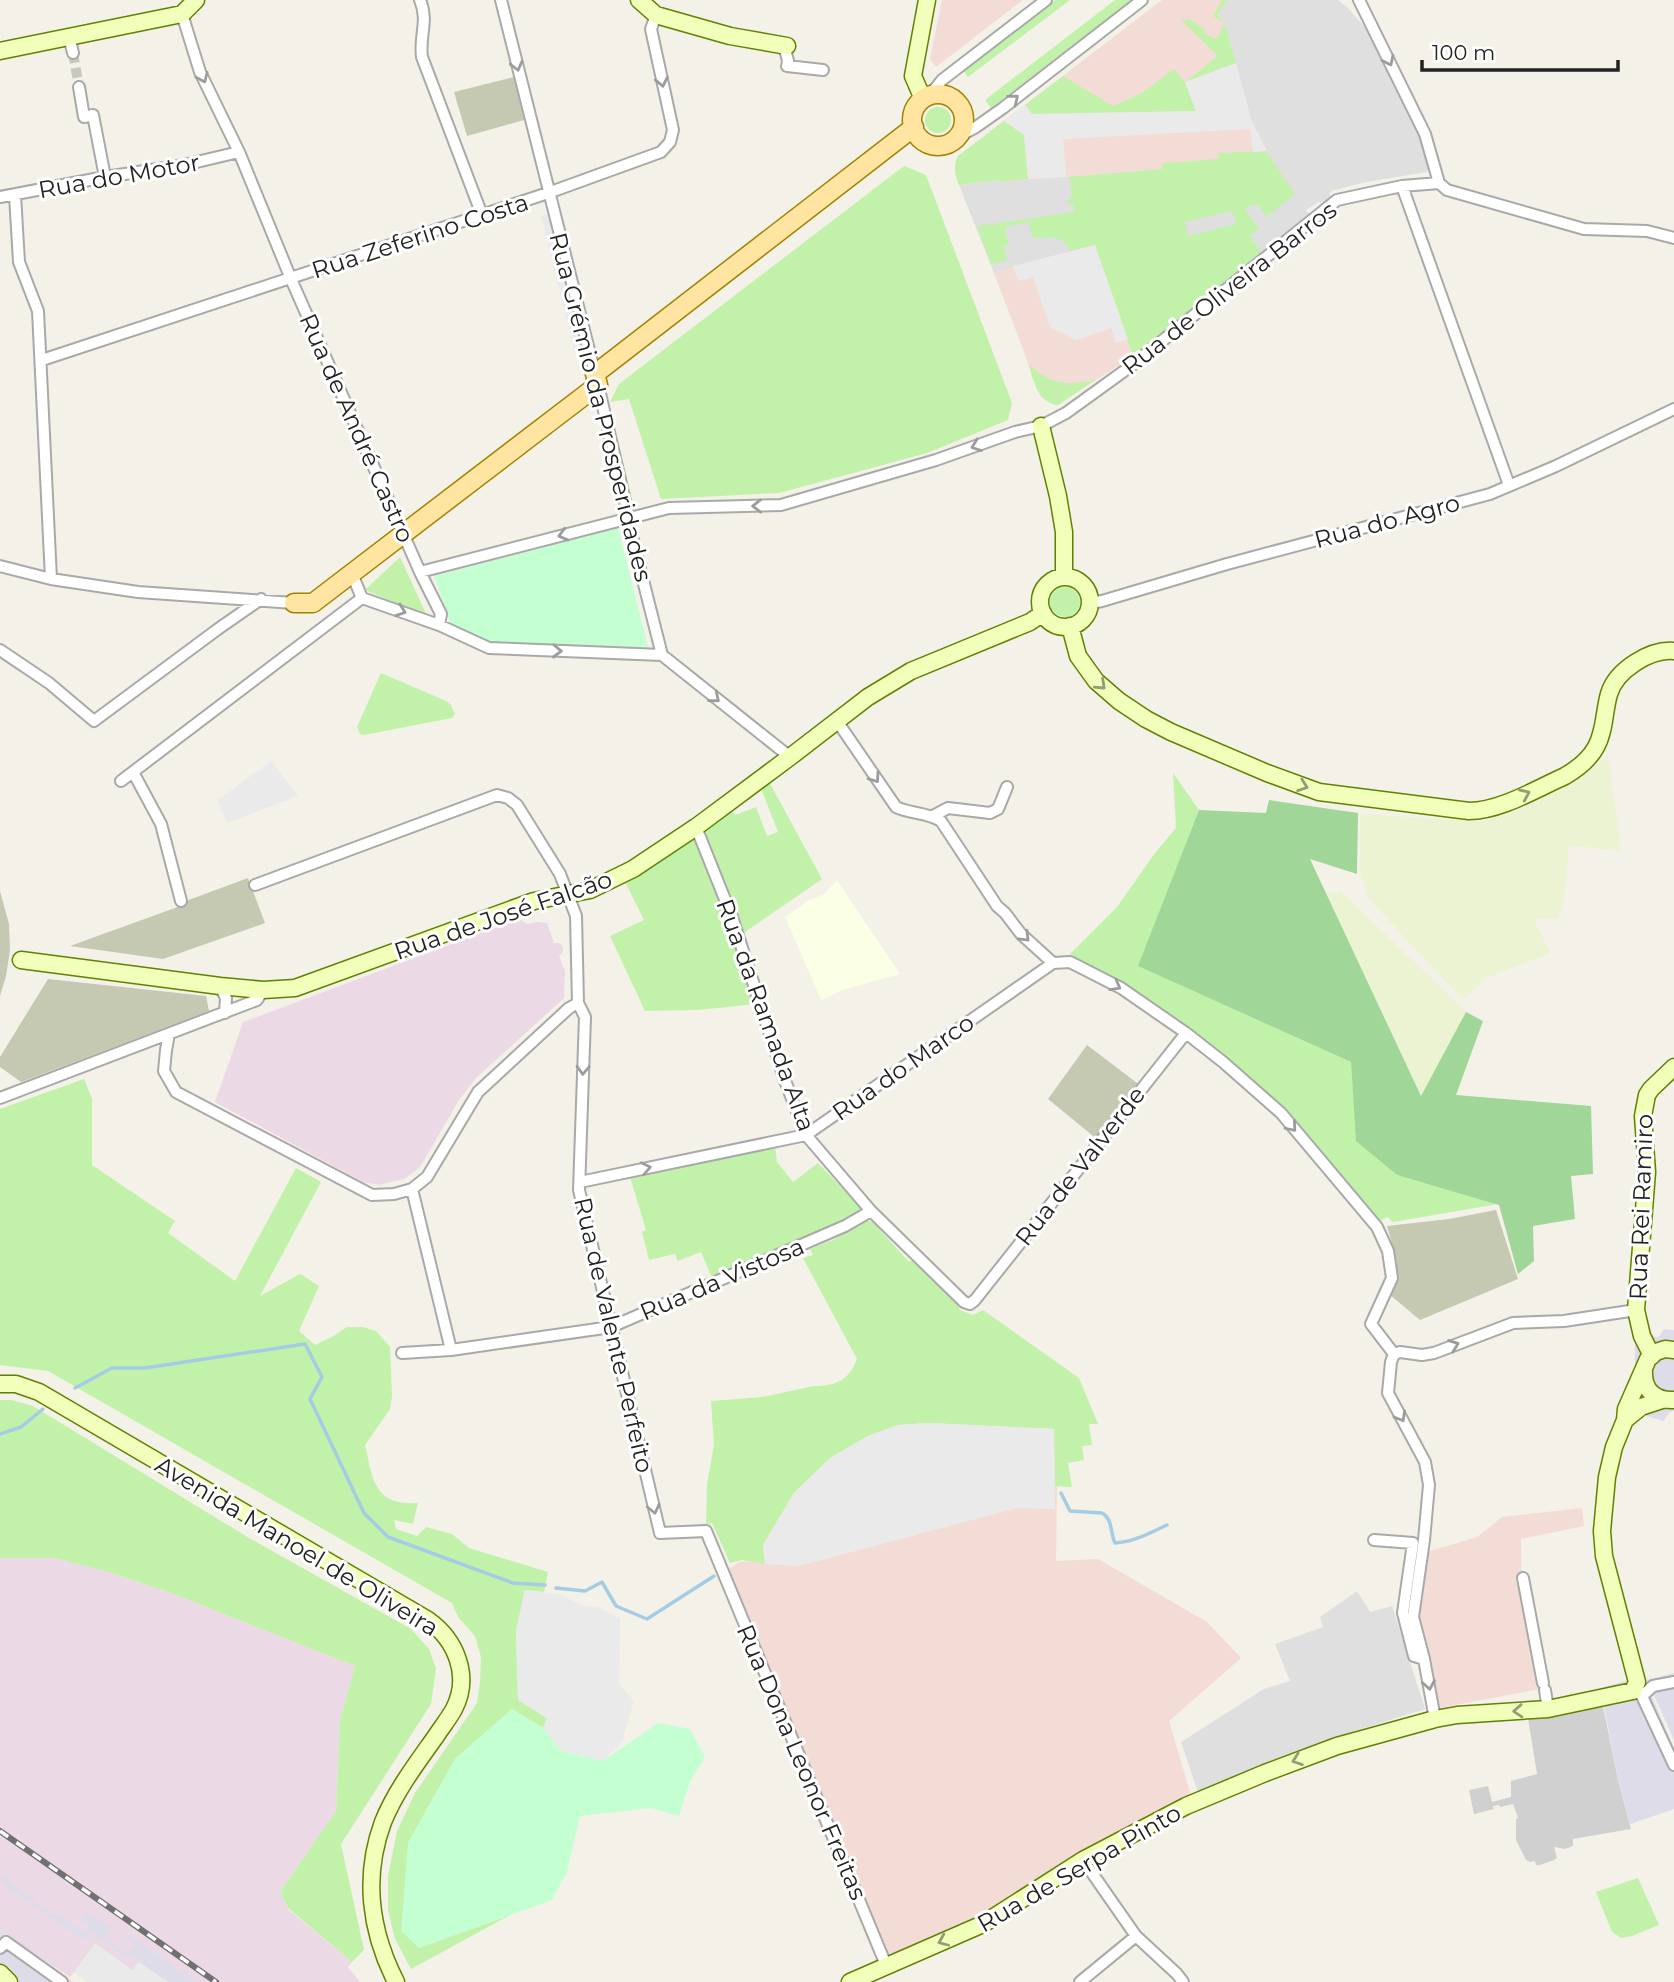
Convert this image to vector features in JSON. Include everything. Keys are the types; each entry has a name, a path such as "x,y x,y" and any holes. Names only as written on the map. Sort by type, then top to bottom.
{"main road":[{"path":"945,95 953,98 961,108 964,123 957,137 943,145 928,144 917,134 914,127 914,111 926,97 945,95"},
{"path":"294,603 313,603 914,127"}],"street":[{"path":"0,51 182,14 196,0"},
{"path":"419,0 425,12 422,57 482,215"},
{"name":"Rua Grémio da Prosperidades","path":"501,0 662,653"},
{"path":"639,0 656,15 730,36 785,45 787,66 823,71"},
{"path":"927,0 913,76 926,97 942,80 1046,0"},
{"path":"957,137 1003,108 1142,0"},
{"path":"1359,0 1425,134 1439,183"},
{"name":"Rua de André Castro","path":"182,14 200,72 239,152 291,279 441,614 439,625"},
{"name":"Rua Zeferino Costa","path":"42,360 548,193 661,152 670,142 673,130 651,29 656,15"},
{"path":"69,36 73,54"},
{"path":"79,87 84,117 93,115 105,177"},
{"name":"Rua do Motor","path":"0,197 184,165 239,152"},
{"name":"Rua de Oliveira Barros","path":"420,572 670,508 781,505 936,460 1014,432 1041,426 1066,413 1148,352 1337,200 1402,186 1439,183 1447,190 1584,229 1647,232 1674,238"},
{"path":"1402,186 1509,485"},
{"path":"15,195 19,262 38,311 51,579"},
{"name":"Rua do Agro","path":"1090,603 1490,494 1556,466 1674,409"},
{"path":"1041,426 1064,532 1064,577"},
{"path":"0,566 51,579 138,592 294,603"},
{"path":"352,573 362,598 439,625 489,648 662,653 790,757"},
{"path":"1064,577 1079,582 1089,595 1090,603 1083,618 1070,626 1054,624 1043,613 1040,597 1043,589 1056,579 1064,577"},
{"path":"121,781 362,598"},
{"path":"0,650 49,682 94,721 261,599"},
{"name":"Rua de José Falcão","path":"0,1098 257,1000 263,990 295,988 534,901 590,890 633,869 696,827 868,696 911,671 1030,622 1043,613"},
{"path":"1070,626 1078,656 1096,681 1119,701 1171,732 1319,792 1469,811 1496,807 1575,770 1598,745 1610,690 1616,681 1641,659 1656,652 1674,651"},
{"path":"837,721 896,807 906,812 933,816 941,821 997,906 1021,934 1053,963 1070,962 1121,988 1186,1033 1281,1113 1377,1227 1388,1251 1392,1278 1371,1324 1394,1354"},
{"path":"133,772 161,824 181,901"},
{"path":"933,816 948,808 990,813 998,809 1007,787"},
{"name":"Rua de Valente Perfeito","path":"255,885 497,795 508,797 517,805 560,874 576,916 578,1003 585,1017 579,1190 660,1533 706,1531 718,1559"},
{"name":"Rua da Ramada Alta","path":"696,827 732,917 784,1077 806,1135 871,1211 964,1301 970,1304 975,1300"},
{"path":"21,960 263,990"},
{"name":"Rua do Marco","path":"580,1182 806,1135 1053,963"},
{"path":"220,986 226,998 225,1013"},
{"path":"169,1034 164,1071 176,1092 372,1195 394,1194 412,1189 427,1177 478,1092 569,1008 578,1003"},
{"name":"Rua de Valverde","path":"975,1300 1186,1033"},
{"name":"Rua Rei Ramiro","path":"1668,1400 1653,1395 1646,1388 1643,1378 1662,1352 1642,1336 1636,1310 1647,1172 1644,1105 1651,1089 1674,1067"},
{"path":"412,1189 451,1350"},
{"name":"Rua da Vistosa","path":"402,1353 451,1350 611,1327 845,1226 871,1211"},
{"path":"1394,1354 1434,1353 1513,1323 1564,1321 1636,1310"},
{"path":"1662,1352 1626,1409 1625,1420 1609,1461 1602,1531 1604,1556 1639,1692 1674,1765"},
{"path":"1394,1354 1388,1393 1425,1462 1429,1486 1413,1617 1435,1719"},
{"name":"Avenida Manoel de Oliveira","path":"0,1384 16,1384 39,1392 428,1620 449,1640 460,1668 457,1702 392,1802 379,1838 372,1871 374,1924 396,1982"},
{"path":"1625,1420 1641,1407 1668,1400"},
{"path":"1374,1541 1413,1543 1403,1613 1414,1656 1424,1659"},
{"name":"Rua Dona Leonor Freitas","path":"718,1559 886,1965"},
{"path":"1523,1578 1548,1709"},
{"path":"1639,1692 1674,1682"},
{"name":"Rua de Serpa Pinto","path":"850,1982 983,1924 1083,1860 1186,1806 1337,1746 1457,1715 1548,1709 1639,1692"},
{"path":"1083,1860 1136,1936 1183,1982"},
{"path":"1080,1982 1136,1936"},
{"path":"3,1945 62,1982"},
{"path":"0,1973 9,1982"}],"shaded area":[{"path":"942,0 1023,0 936,67 930,59"},
{"path":"1162,0 1227,0 1218,15 1225,24 1251,119 1266,151 1219,153 1220,159 1163,163 1163,169 959,185 955,173 958,156"},
{"path":"1227,0 1338,0 1348,8 1369,32 1424,135 1430,164 1427,172 1331,191 1329,200 1306,210 1310,215 1133,356 1095,245 994,273 959,185 1163,169 1218,153 1266,150 1251,119 1225,24 1218,14"},
{"path":"1236,63 1251,119 1266,151 1253,152 1250,129 1063,139 1066,177 1028,179 1024,135 1004,121 1025,105 1032,114 1196,111 1185,82"},
{"path":"514,77 524,120 467,136 454,92"},
{"path":"550,214 585,350 575,353 541,216"},
{"path":"1095,245 1133,356 1062,402 1041,397 994,273"},
{"path":"1095,245 1128,339 1116,343 1111,328 1076,340 1050,327 1033,277 1019,281 1013,266"},
{"path":"1608,756 1621,851 1569,845 1564,901 1558,919 1533,918 1550,953 1487,978 1463,1000 1369,899 1360,874 1360,814 1483,822 1566,786"},
{"path":"271,761 298,796 227,823 218,800"},
{"path":"248,878 265,923 163,959 70,946 186,904 186,901"},
{"path":"837,880 900,974 846,989 821,1000 785,917 806,902 824,894"},
{"path":"1340,890 1466,1012 1421,1097 1327,895"},
{"path":"0,891 9,924 10,950 0,996"},
{"path":"519,919 527,924 547,923 554,943 560,943 563,947 559,956 565,971 564,998 476,1078 459,1100 423,1162 404,1179 379,1185 363,1182 215,1102 243,1022"},
{"path":"48,979 206,996 209,1011 21,1082 0,1067 0,1057"},
{"path":"1087,1045 1141,1086 1098,1140 1048,1099"},
{"path":"1496,1210 1518,1279 1420,1320 1389,1294 1397,1262 1387,1226"},
{"path":"1664,1329 1674,1330 1674,1411 1663,1421 1621,1408 1635,1370 1635,1340 1652,1335 1658,1338"},
{"path":"928,1423 1054,1429 1055,1509 1017,1508 799,1566 765,1564 763,1545 794,1493 830,1458 868,1436 898,1425"},
{"path":"1058,1427 1056,1561 1098,1559 1207,1622 1241,1658 1169,1721 1192,1799 971,1927 897,1956 886,1952 727,1570 739,1562 753,1561"},
{"path":"1582,1508 1584,1526 1521,1539 1522,1600 1540,1689 1439,1708 1418,1613 1427,1552 1477,1537 1502,1517"},
{"path":"0,1558 56,1558 112,1573 171,1593 355,1666 340,1720 336,1811 280,1892 288,1909 352,1962 348,1967 360,1982 88,1982 74,1972 70,1977 0,1931"},
{"path":"525,1590 559,1594 584,1606 600,1608 620,1619 619,1684 634,1701 622,1742 603,1761 562,1751 543,1728 547,1718 518,1700 516,1631"},
{"path":"1357,1591 1370,1612 1392,1606 1425,1709 1345,1734 1199,1795 1181,1742 1264,1689 1290,1681 1275,1644 1323,1627 1320,1617"},
{"path":"1674,1673 1674,1740 1647,1680"},
{"path":"1643,1676 1674,1748 1674,1809 1630,1824 1618,1780 1604,1706 1604,1687"},
{"path":"1603,1706 1631,1829 1573,1839 1573,1846 1565,1849 1554,1847 1557,1858 1536,1865 1535,1861 1526,1860 1516,1840 1518,1818 1513,1804 1493,1806 1494,1809 1474,1814 1469,1790 1488,1786 1492,1802 1511,1797 1511,1781 1537,1774 1528,1718"},
{"path":"2,1876 12,1881 11,1883 51,1914 53,1912 85,1932 89,1926 82,1920 88,1912 111,1928 104,1938 128,1954 136,1945 125,1938 128,1933 195,1982 168,1982 131,1956 129,1959 92,1932 86,1938 80,1938 5,1886 0,1880"},
{"path":"0,1931 73,1982 0,1982"},
{"path":"95,1943 132,1970 139,1962 168,1982 88,1982 74,1972"}],"green space":[{"path":"1055,0 1070,0 968,77 963,70"},
{"path":"1115,0 1131,0 991,108 985,100"},
{"path":"1222,0 1227,0 1218,15 1225,24 1213,16"},
{"path":"1188,18 1205,30 1204,33 1216,39 1225,24 1236,63 1185,82 1218,56 1181,20"},
{"path":"1174,69 1185,82 1196,111 1032,114 1025,105 1063,76 1113,106 1142,93"},
{"path":"938,107 947,111 951,120 947,129 938,133 929,129 925,120 929,111"},
{"path":"1004,121 1024,135 1028,179 959,185 955,170 958,156"},
{"path":"1266,151 1295,194 1266,217 1258,204 1244,208 1259,229 1250,236 1261,252 1133,356 1095,245 1070,251 1059,239 1033,238 1029,222 1005,227 1009,244 1004,246 1007,260 991,264 977,226 1074,212 1074,205 1067,204 1072,195 1069,177 1163,169 1162,163 1219,159 1218,153","holes":["1232,211 1236,224 1188,236 1185,222"]},
{"path":"904,166 926,175 1012,403 1008,420 927,453 779,493 661,499 629,399 610,402 619,384"},
{"path":"1028,364 1058,382 1095,380 1058,405 1045,400 1037,390"},
{"path":"618,528 648,647 489,643 451,624 434,576"},
{"path":"400,557 427,616 365,590"},
{"path":"1065,587 1076,591 1080,602 1076,613 1065,617 1054,613 1050,602 1054,591"},
{"path":"381,673 446,701 455,714 452,718 360,734 357,727"},
{"path":"1173,773 1199,810 1139,966 1351,1062 1357,1141 1397,1175 1498,1204 1393,1222 1387,1217 1380,1221 1348,1186 1286,1108 1203,1039 1137,994 1070,954 1117,907 1176,828"},
{"path":"768,780 822,879 742,934 702,828 730,808 735,815 756,807 767,836 778,832 760,786"},
{"path":"1269,800 1358,813 1357,874 1310,859 1421,1096 1466,1012 1483,1021 1456,1095 1591,1106 1593,1174 1571,1176 1575,1219 1533,1226 1534,1261 1518,1274 1499,1205 1397,1175 1356,1141 1351,1062 1138,966 1199,810 1266,813"},
{"path":"693,836 717,891 756,1004 698,1010 645,1011 610,936 644,920 625,882"},
{"path":"84,1079 92,1099 92,1165 175,1221 168,1233 235,1281 296,1168 321,1182 260,1296 300,1274 319,1286 299,1331 315,1345 347,1327 363,1327 376,1331 390,1347 390,1409 365,1445 374,1480 384,1495 403,1503 418,1503 413,1524 394,1520 396,1529 417,1536 426,1527 452,1534 469,1548 548,1572 544,1592 525,1590 516,1631 518,1700 547,1718 543,1728 512,1709 455,1759 408,1843 419,1948 510,1915 411,1969 395,1939 388,1910 388,1876 397,1831 415,1793 477,1703 481,1657 475,1636 458,1617 452,1603 48,1371 0,1365 0,1109"},
{"path":"775,1147 777,1162 793,1182 818,1163 863,1210 845,1223 712,1278 701,1252 678,1261 675,1254 649,1260 642,1232 646,1230 630,1177"},
{"path":"867,1221 880,1226 880,1230 908,1261 915,1261 957,1302 960,1310 973,1315 983,1310 1079,1378 1098,1424 1089,1424 1092,1445 1082,1446 1084,1460 1068,1463 1072,1487 1055,1486 1054,1429 928,1423 898,1425 868,1436 830,1458 794,1493 763,1545 765,1564 742,1560 730,1563 712,1523 706,1524 707,1484 714,1445 711,1401 763,1397 829,1385 846,1377 857,1359 803,1258 813,1255 810,1249"},
{"path":"0,1400 33,1406 249,1538 411,1629 429,1649 436,1669 431,1704 341,1844 364,1950 352,1962 288,1908 280,1892 336,1811 340,1720 355,1666 171,1593 112,1573 56,1558 0,1558"},
{"path":"512,1709 543,1728 562,1751 603,1761 658,1723 690,1729 705,1757 690,1781 679,1816 651,1808 580,1816 567,1872 552,1900 419,1948 401,1931 408,1843 455,1759"},
{"path":"1638,1878 1659,1925 1621,1938 1612,1932 1596,1892"}],"waterway":[{"path":"75,1388 112,1368 145,1368 305,1344 322,1377 310,1399 364,1513 388,1537 513,1583 545,1585"},
{"path":"0,1434 21,1427 43,1409"},
{"path":"1061,1493 1070,1511 1102,1513 1106,1516 1115,1543 1135,1539 1167,1525"},
{"path":"556,1588 585,1591 602,1582 616,1606 647,1619 714,1576"}],"tunnel":[{"path":"73,53 79,87"}],"railway":[{"path":"0,1831 216,1982"}]}
